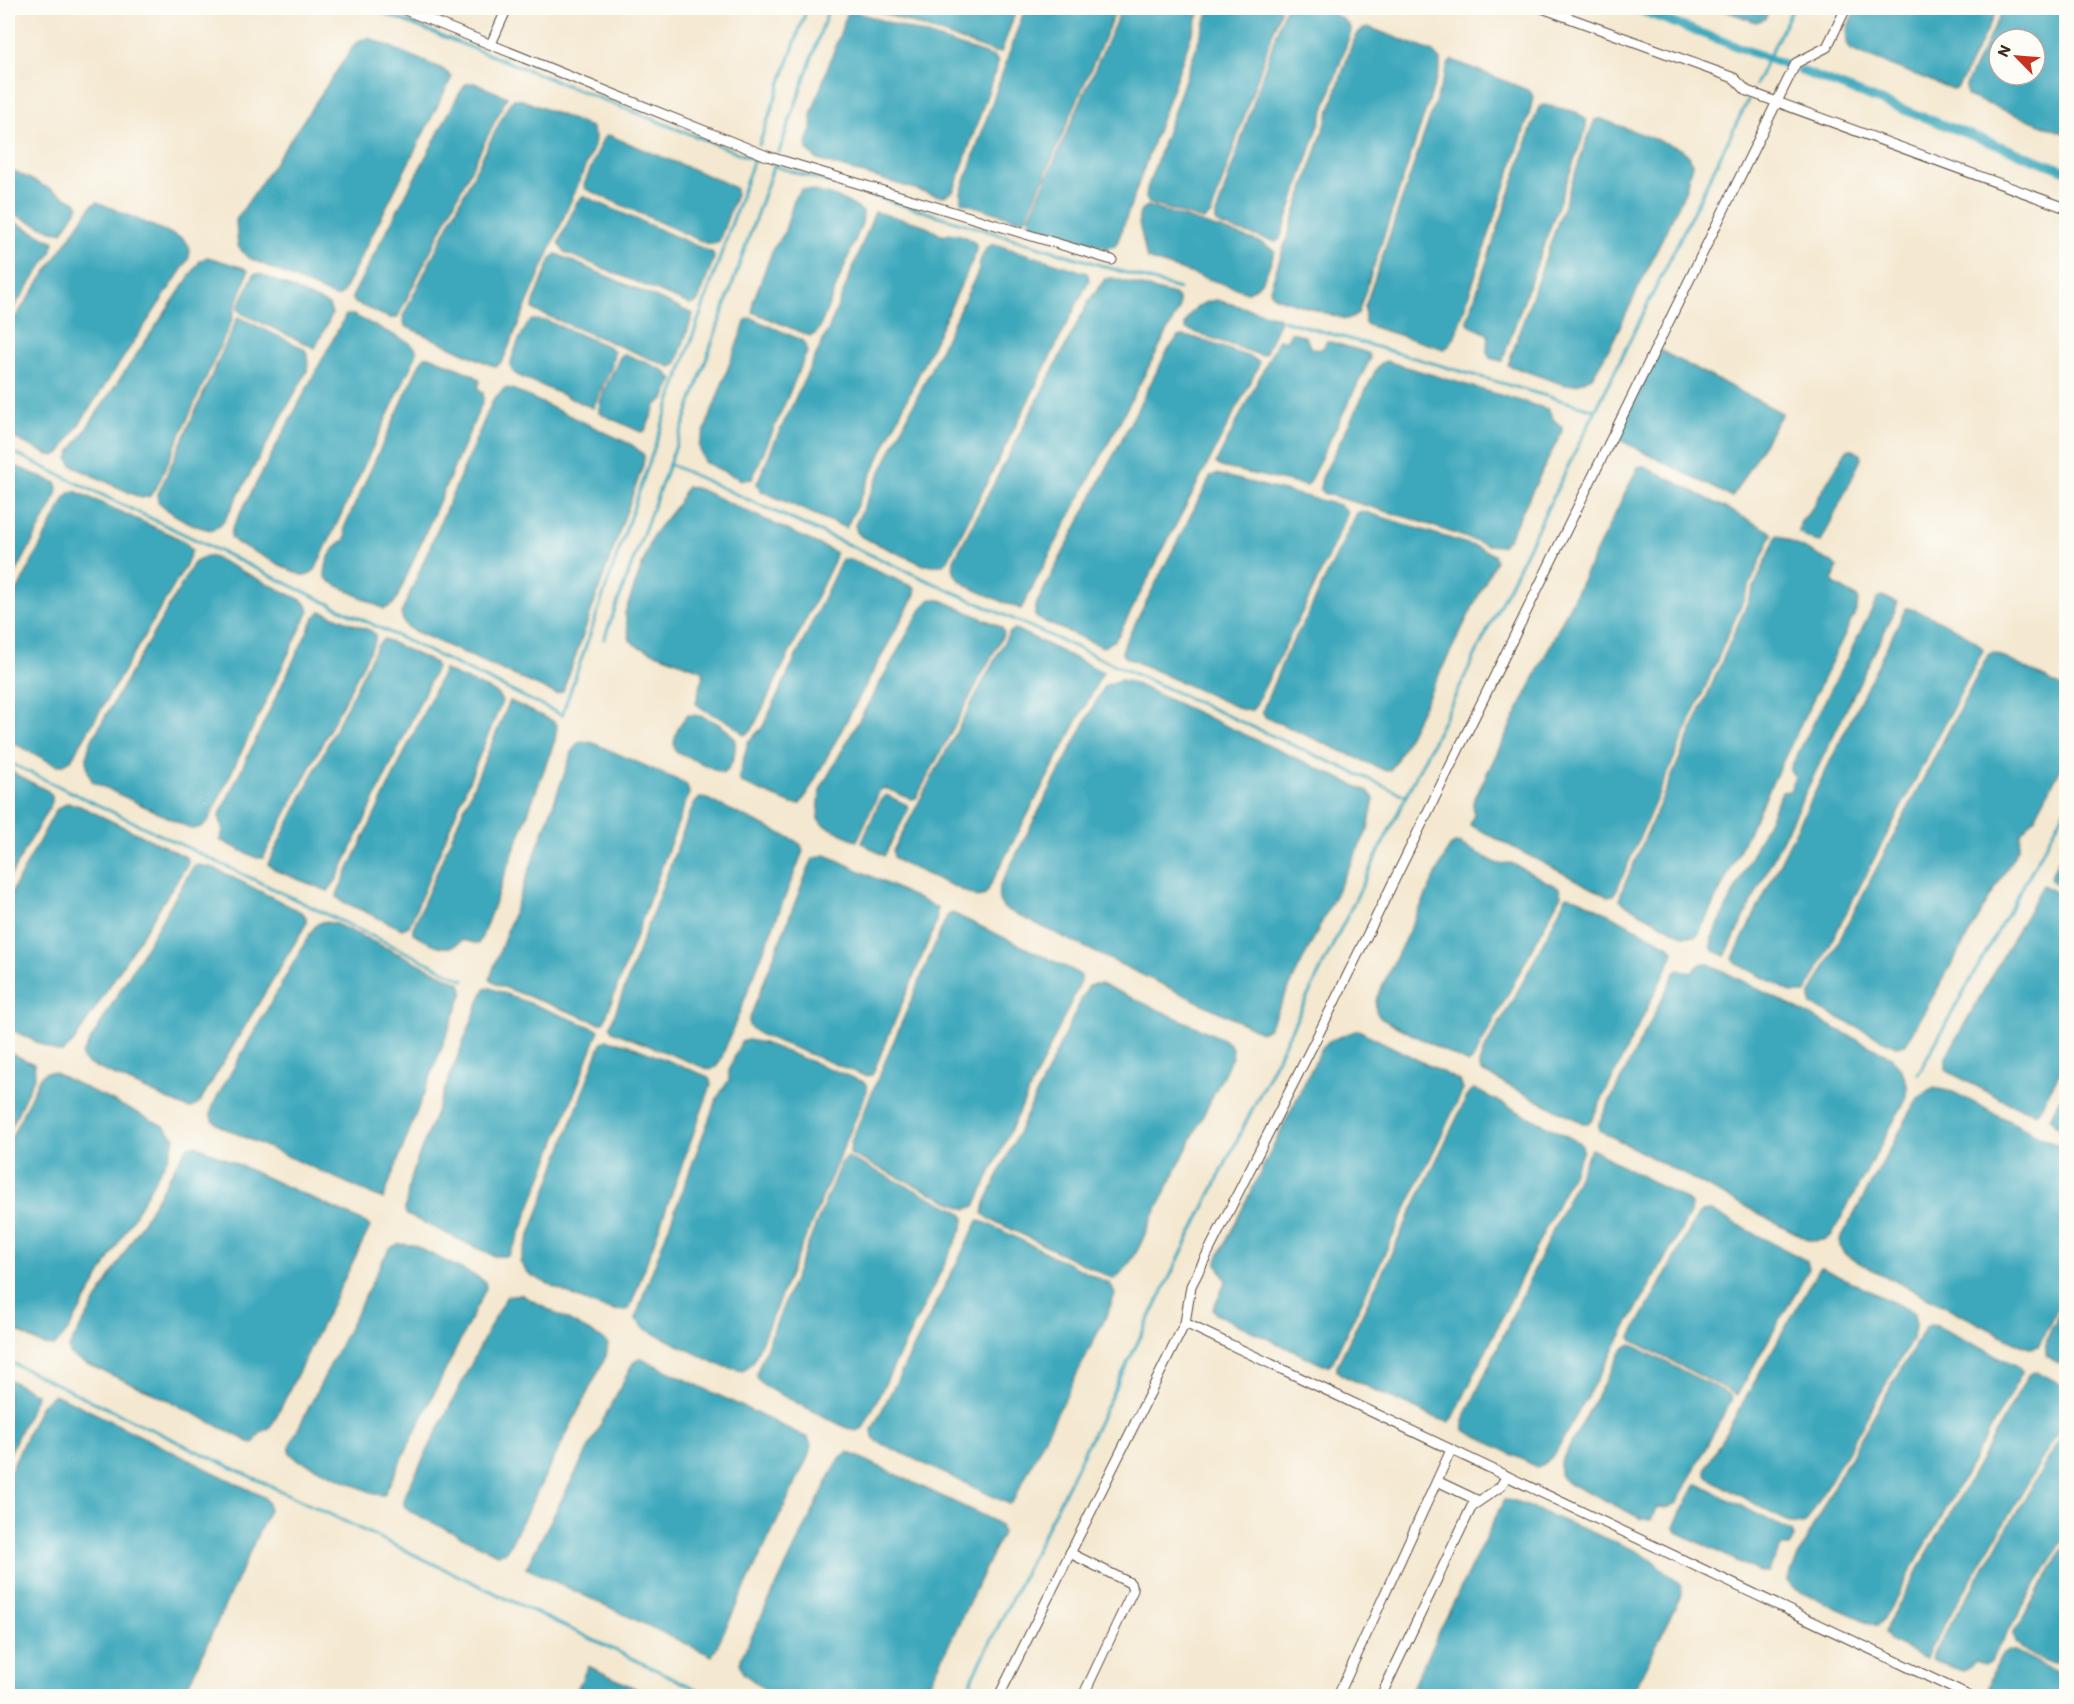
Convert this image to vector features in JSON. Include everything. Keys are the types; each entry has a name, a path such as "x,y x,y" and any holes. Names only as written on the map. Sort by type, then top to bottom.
{"street":[{"path":"400,8 767,156 1112,260"},
{"path":"491,44 507,8"},
{"path":"1542,8 1734,78 1747,91 2067,208"},
{"path":"999,1696 1185,1323 1191,1286 1329,1012 1796,63 1827,47 1846,8"},
{"path":"1185,1323 1969,1696"},
{"path":"1338,1696 1451,1450"},
{"path":"1382,1696 1472,1506 1500,1486 1507,1476"},
{"path":"1437,1481 1479,1501"},
{"path":"1070,1553 1130,1583 1133,1590 1083,1696"}],"water":[{"path":"1308,7 1325,10 1346,22 1351,31 1280,239 1276,242 1222,226 1216,222 1216,215 1285,8"},
{"path":"869,8 1017,8 1001,52 994,52"},
{"path":"1025,8 1117,8 1028,214 1025,219 1019,220 961,202 961,193"},
{"path":"1122,8 1201,8 1119,238 1115,246 1106,248 1034,226 1030,224 1029,218"},
{"path":"1210,8 1281,8 1211,214 1203,220 1149,203 1146,198 1147,189"},
{"path":"1718,8 1770,8 1765,19 1756,22"},
{"path":"1856,8 1998,8 1963,78 1957,88 1952,89 1851,50 1847,40 1849,24"},
{"path":"2004,8 2066,8 2066,134 1967,96 1966,85 1987,42 1987,87 2047,87 2047,27 1995,27"},
{"path":"853,11 995,57 998,63 954,190 947,195 935,195 818,160 807,150 812,127 811,115 847,14"},
{"path":"1368,27 1433,52 1440,60 1440,68 1358,313 1352,318 1345,319 1278,298 1272,295 1270,289 1352,44 1360,31"},
{"path":"369,38 442,69 452,77 343,292 340,296 335,297 247,257 238,246 236,220 355,44"},
{"path":"1452,60 1530,91 1533,97 1455,336 1450,345 1444,349 1370,326 1365,323 1365,307 1448,65"},
{"path":"474,83 507,97 397,318 390,318 355,303 352,298 354,293 458,96 466,84"},
{"path":"514,99 591,127 595,137 594,146 503,360 497,366 405,326 403,316 509,104"},
{"path":"1544,105 1576,112 1586,120 1586,128 1502,361 1490,358 1487,352 1488,334 1471,326 1467,321 1536,115 1539,107"},
{"path":"1601,119 1681,149 1689,156 1692,164 1685,191 1611,345 1592,377 1577,384 1565,385 1508,365 1585,145 1595,120"},
{"path":"608,135 736,189 719,241 713,244 706,243 586,189 584,185 603,139"},
{"path":"8,168 76,202 79,206 62,232 52,231 8,212"},
{"path":"802,189 834,196 863,212 862,223 819,329 810,336 753,312 753,302 773,249 784,234 795,197"},
{"path":"583,196 713,253 714,258 698,301 689,304 566,253 559,242 577,202"},
{"path":"97,202 183,239 190,248 190,253 188,260 60,453 54,456 8,435 8,328 92,205"},
{"path":"1148,206 1260,242 1275,251 1263,280 1248,292 1147,259 1139,217 1143,209"},
{"path":"875,212 921,224 943,236 957,234 965,236 976,244 976,253 846,528 761,491 757,484 830,326"},
{"path":"8,219 54,242 51,253 8,316"},
{"path":"994,244 1087,273 1089,280 948,560 942,565 924,565 862,537 855,525 979,270 980,261 987,247"},
{"path":"556,254 693,314 676,365 670,367 536,311 533,308 534,302 551,259"},
{"path":"207,257 248,271 232,320 159,482 150,496 141,498 77,468 68,459 71,451 200,261"},
{"path":"254,274 260,274 329,305 332,314 315,348 241,313 238,308"},
{"path":"1112,278 1174,295 1179,300 1179,309 1021,609 985,594 959,579 953,569 954,560 1089,301 1105,279"},
{"path":"1216,300 1278,317 1280,320 1265,354 1260,355 1186,329 1185,325 1193,311 1200,305"},
{"path":"346,315 353,315 410,343 416,349 416,355 315,570 306,576 237,543 231,537 232,529"},
{"path":"238,317 303,348 308,356 308,365 307,371 224,521 213,530 191,524 176,515 158,501 158,494"},
{"path":"751,318 801,340 806,345 807,352 752,479 742,480 704,462 699,446 746,320"},
{"path":"532,320 547,321 614,351 612,365 593,408 517,375 513,371 511,364 515,350 525,328"},
{"path":"1291,333 1306,337 1310,347 1318,350 1323,348 1327,341 1365,352 1369,354 1370,359 1307,486 1221,467 1216,463 1278,341 1280,339 1286,341"},
{"path":"1178,337 1196,338 1252,358 1259,362 1258,367 1119,634 1114,641 1103,647 1041,620 1035,616 1035,607 1167,352"},
{"path":"1659,350 1782,413 1732,497 1616,438"},
{"path":"625,354 663,370 673,379 664,399 656,405 645,431 641,432 599,413 607,384 621,355"},
{"path":"425,357 432,357 475,376 480,381 478,388 483,393 483,401 396,600 384,609 331,582 325,577 326,566 333,551 345,540 344,528 420,363"},
{"path":"1386,361 1547,409 1562,427 1509,538 1501,546 1487,545 1416,520 1323,493 1320,489 1322,478 1376,370 1381,363"},
{"path":"505,388 512,389 632,445 644,455 643,465 563,691 556,694 410,629 404,623 401,614 493,400"},
{"path":"1850,449 1860,454 1861,459 1821,542 1815,541 1799,532 1800,523 1811,510 1846,451"},
{"path":"8,463 56,483 58,487 53,503 8,588"},
{"path":"1644,466 1772,534 1617,889 1613,895 1607,896 1470,825 1474,814 1473,802 1638,467"},
{"path":"1216,474 1339,505 1347,511 1312,592 1252,710 1243,710 1125,657 1122,653 1125,643 1211,476"},
{"path":"687,486 701,490 835,552 834,561 752,730 744,735 732,724 707,712 696,703 704,671 637,646 630,640 625,613 653,535 677,505"},
{"path":"75,491 178,538 192,550 185,567 71,760 62,765 56,765 8,740 8,609 65,498"},
{"path":"1362,511 1480,548 1494,555 1496,560 1396,761 1390,770 1386,771 1265,717 1262,712 1285,656 1357,513"},
{"path":"1777,535 1833,563 1837,567 1834,584 1858,598 1857,609 1699,933 1695,936 1684,936 1623,903 1620,900 1621,893"},
{"path":"206,556 215,558 301,600 307,605 309,611 208,821 202,827 192,829 93,782 87,768 87,758 90,743 194,563"},
{"path":"842,559 854,561 911,586 915,589 915,594 807,794 800,804 792,804 741,783 739,777 748,742 762,728"},
{"path":"1882,596 1897,603 1896,608 1725,956 1713,950 1712,938 1782,792 1790,791 1795,777 1790,770 1792,765 1878,598"},
{"path":"932,599 941,600 997,625 1004,633 916,798 911,799 885,788 880,790 857,841 822,824 818,819 820,790 923,606"},
{"path":"1906,608 1948,625 1971,639 1983,650 1806,993 1793,993 1736,963 1733,959"},
{"path":"321,611 371,631 375,634 375,641 263,858 257,858 220,840 223,831 219,816 313,620"},
{"path":"1015,629 1103,672 985,895 977,897 900,862 894,857 893,851 1009,633"},
{"path":"384,639 435,663 436,668 337,879 328,891 277,871 268,864 377,646"},
{"path":"1993,652 2066,689 2066,758 2034,819 2020,834 2019,847 1908,1040 1905,1044 1896,1046 1812,1005 1811,994 1988,655"},
{"path":"444,670 497,693 502,701 409,926 402,929 337,897"},
{"path":"1120,680 1131,682 1369,792 1374,799 1368,829 1271,1024 1268,1029 1261,1032 1005,909 1000,902 999,888 1104,686"},
{"path":"510,701 553,721 557,726 555,740 481,939 478,944 463,940 452,947 436,945 413,933 413,928"},
{"path":"688,715 702,716 714,722 735,739 733,758 723,773 676,752 674,743 677,732"},
{"path":"582,741 593,743 684,783 689,793 604,1022 599,1023 496,984 490,978 573,750"},
{"path":"8,770 48,791 52,796 52,802 8,880"},
{"path":"886,795 907,805 908,810 884,856 862,843 879,803"},
{"path":"700,798 707,799 794,840 801,845 803,851 721,1059 716,1067 710,1070 612,1031 610,1027 693,805"},
{"path":"67,803 80,806 184,856 188,859 188,863 73,1043 63,1052 57,1052 8,1028 8,899 56,810"},
{"path":"1455,843 1498,864 1511,863 1559,888 1561,895 1472,1061 1468,1063 1382,1019 1376,1009 1377,997 1450,846"},
{"path":"2066,847 2066,892 2050,877"},
{"path":"825,855 937,908 936,923 872,1075 865,1076 759,1034 749,1026 749,1020 809,867 813,859"},
{"path":"198,865 214,868 303,913 306,917 306,924 199,1103 192,1108 187,1108 89,1064 83,1060 82,1055 193,867"},
{"path":"2043,885 2066,899 2066,1062 2037,1113 2011,1104 1946,1070 1946,1057"},
{"path":"1569,896 1668,945 1673,950 1672,958 1588,1123 1583,1123 1484,1073 1479,1064 1483,1052 1523,982 1566,897"},
{"path":"952,913 1081,976 1081,981 975,1206 967,1209 850,1154 851,1142 947,916"},
{"path":"322,922 334,923 460,983 463,989 383,1199 222,1127 214,1121 211,1115 216,1099 310,934 316,925"},
{"path":"1707,963 1891,1057 1904,1075 1907,1097 1831,1236 1826,1239 1809,1240 1599,1130 1599,1123 1675,973 1679,969 1691,973 1701,964"},
{"path":"1101,984 1221,1038 1232,1048 1232,1057 1138,1250 1114,1279 983,1214 985,1203 1084,994 1089,986"},
{"path":"490,988 599,1030 516,1243 508,1256 494,1256 407,1215 405,1211 409,1185 416,1163 481,997 485,989"},
{"path":"1358,1030 1460,1081 1463,1090 1333,1361 1329,1365 1323,1365 1216,1314 1213,1309 1226,1281 1217,1260 1322,1048 1329,1041"},
{"path":"607,1040 626,1044 706,1076 711,1085 630,1308 621,1310 596,1306 567,1293 532,1276 520,1262 598,1051 602,1042"},
{"path":"748,1040 763,1043 864,1082 867,1091 753,1362 743,1371 722,1366 645,1329 636,1319 717,1098 729,1080 729,1070 741,1042"},
{"path":"8,1052 34,1064 35,1075 8,1134"},
{"path":"46,1072 53,1072 164,1126 175,1138 169,1155 68,1331 55,1346 43,1345 8,1326 8,1145 40,1077"},
{"path":"2066,1087 2066,1131 2057,1127 2050,1118"},
{"path":"1934,1088 1953,1092 2066,1150 2066,1292 2038,1346 2030,1348 2021,1345 1850,1258 1841,1248 1840,1240 1918,1098"},
{"path":"1474,1089 1578,1142 1582,1145 1583,1151 1453,1418 1449,1422 1342,1375 1337,1371 1337,1366 1469,1093"},
{"path":"195,1145 366,1223 370,1227 274,1421 269,1428 260,1433 253,1444 166,1399 76,1359 70,1354 69,1348 73,1340 184,1152 188,1146"},
{"path":"1591,1149 1688,1201 1691,1205 1690,1214 1554,1455 1537,1467 1464,1430 1463,1421"},
{"path":"847,1157 959,1211 965,1218 961,1231 863,1428 857,1431 766,1387 758,1380 756,1374 840,1165"},
{"path":"1711,1211 1807,1261 1809,1269 1737,1395 1633,1341 1631,1337 1698,1215 1701,1212"},
{"path":"978,1221 1110,1284 1115,1294 1013,1501 1009,1504 878,1442 873,1437 872,1430"},
{"path":"399,1244 413,1245 479,1278 485,1282 486,1288 384,1495 375,1494 297,1459 289,1452 291,1443 384,1258 390,1248"},
{"path":"1822,1268 1913,1312 1916,1323 1913,1337 1807,1521 1803,1525 1792,1524 1710,1479 1706,1474 1706,1468 1818,1270"},
{"path":"520,1294 608,1344 606,1356 510,1545 504,1553 497,1554 409,1511 404,1505 404,1497 499,1309 507,1296"},
{"path":"2066,1304 2066,1368 2047,1356 2046,1343 2051,1329"},
{"path":"1929,1325 1937,1326 2015,1365 2021,1369 2022,1373 1884,1619 1875,1625 1794,1589 1787,1581 1852,1453"},
{"path":"1632,1345 1732,1398 1677,1502 1668,1508 1658,1507 1651,1520 1642,1519 1569,1484 1560,1476 1560,1464 1621,1352"},
{"path":"640,1358 808,1438 811,1445 808,1457 712,1656 526,1568 633,1363"},
{"path":"2034,1372 2066,1387 2066,1418 1925,1658 1890,1641 1884,1631 2029,1374"},
{"path":"8,1379 36,1394 8,1457"},
{"path":"53,1395 64,1398 264,1497 268,1503 269,1510 183,1696 8,1696 8,1476 41,1405"},
{"path":"2066,1429 2066,1535 1990,1662 1985,1664 1976,1661 1963,1671 1937,1662 1931,1658"},
{"path":"848,1452 1000,1525 1002,1533 924,1696 787,1696 770,1693 743,1673 740,1664 836,1464"},
{"path":"1698,1484 1792,1532 1794,1537 1789,1547 1781,1547 1768,1572 1760,1572 1677,1532 1674,1526"},
{"path":"1504,1500 1515,1501 1637,1551 1681,1585 1681,1595 1631,1696 1411,1696 1417,1677"},
{"path":"2066,1544 2066,1648 2059,1660 2054,1663 2023,1649 2015,1639 2014,1633"},
{"path":"2009,1650 2066,1677 2066,1696 2005,1696 1988,1688 1998,1661"},
{"path":"588,1666 652,1696 574,1696"}],"waterway":[{"path":"371,8 758,161"},
{"path":"759,145 807,8"},
{"path":"779,152 829,8"},
{"path":"1634,8 1786,65"},
{"path":"1755,85 1793,8"},
{"path":"1801,71 2066,171"},
{"path":"964,1696 1748,100"},
{"path":"8,450 562,715 754,159"},
{"path":"604,639 681,432 774,165"},
{"path":"774,166 1179,289"},
{"path":"1283,320 1595,410"},
{"path":"669,464 1406,796"},
{"path":"8,762 464,980"},
{"path":"1918,1074 2066,809"},
{"path":"8,1361 711,1696"}]}
